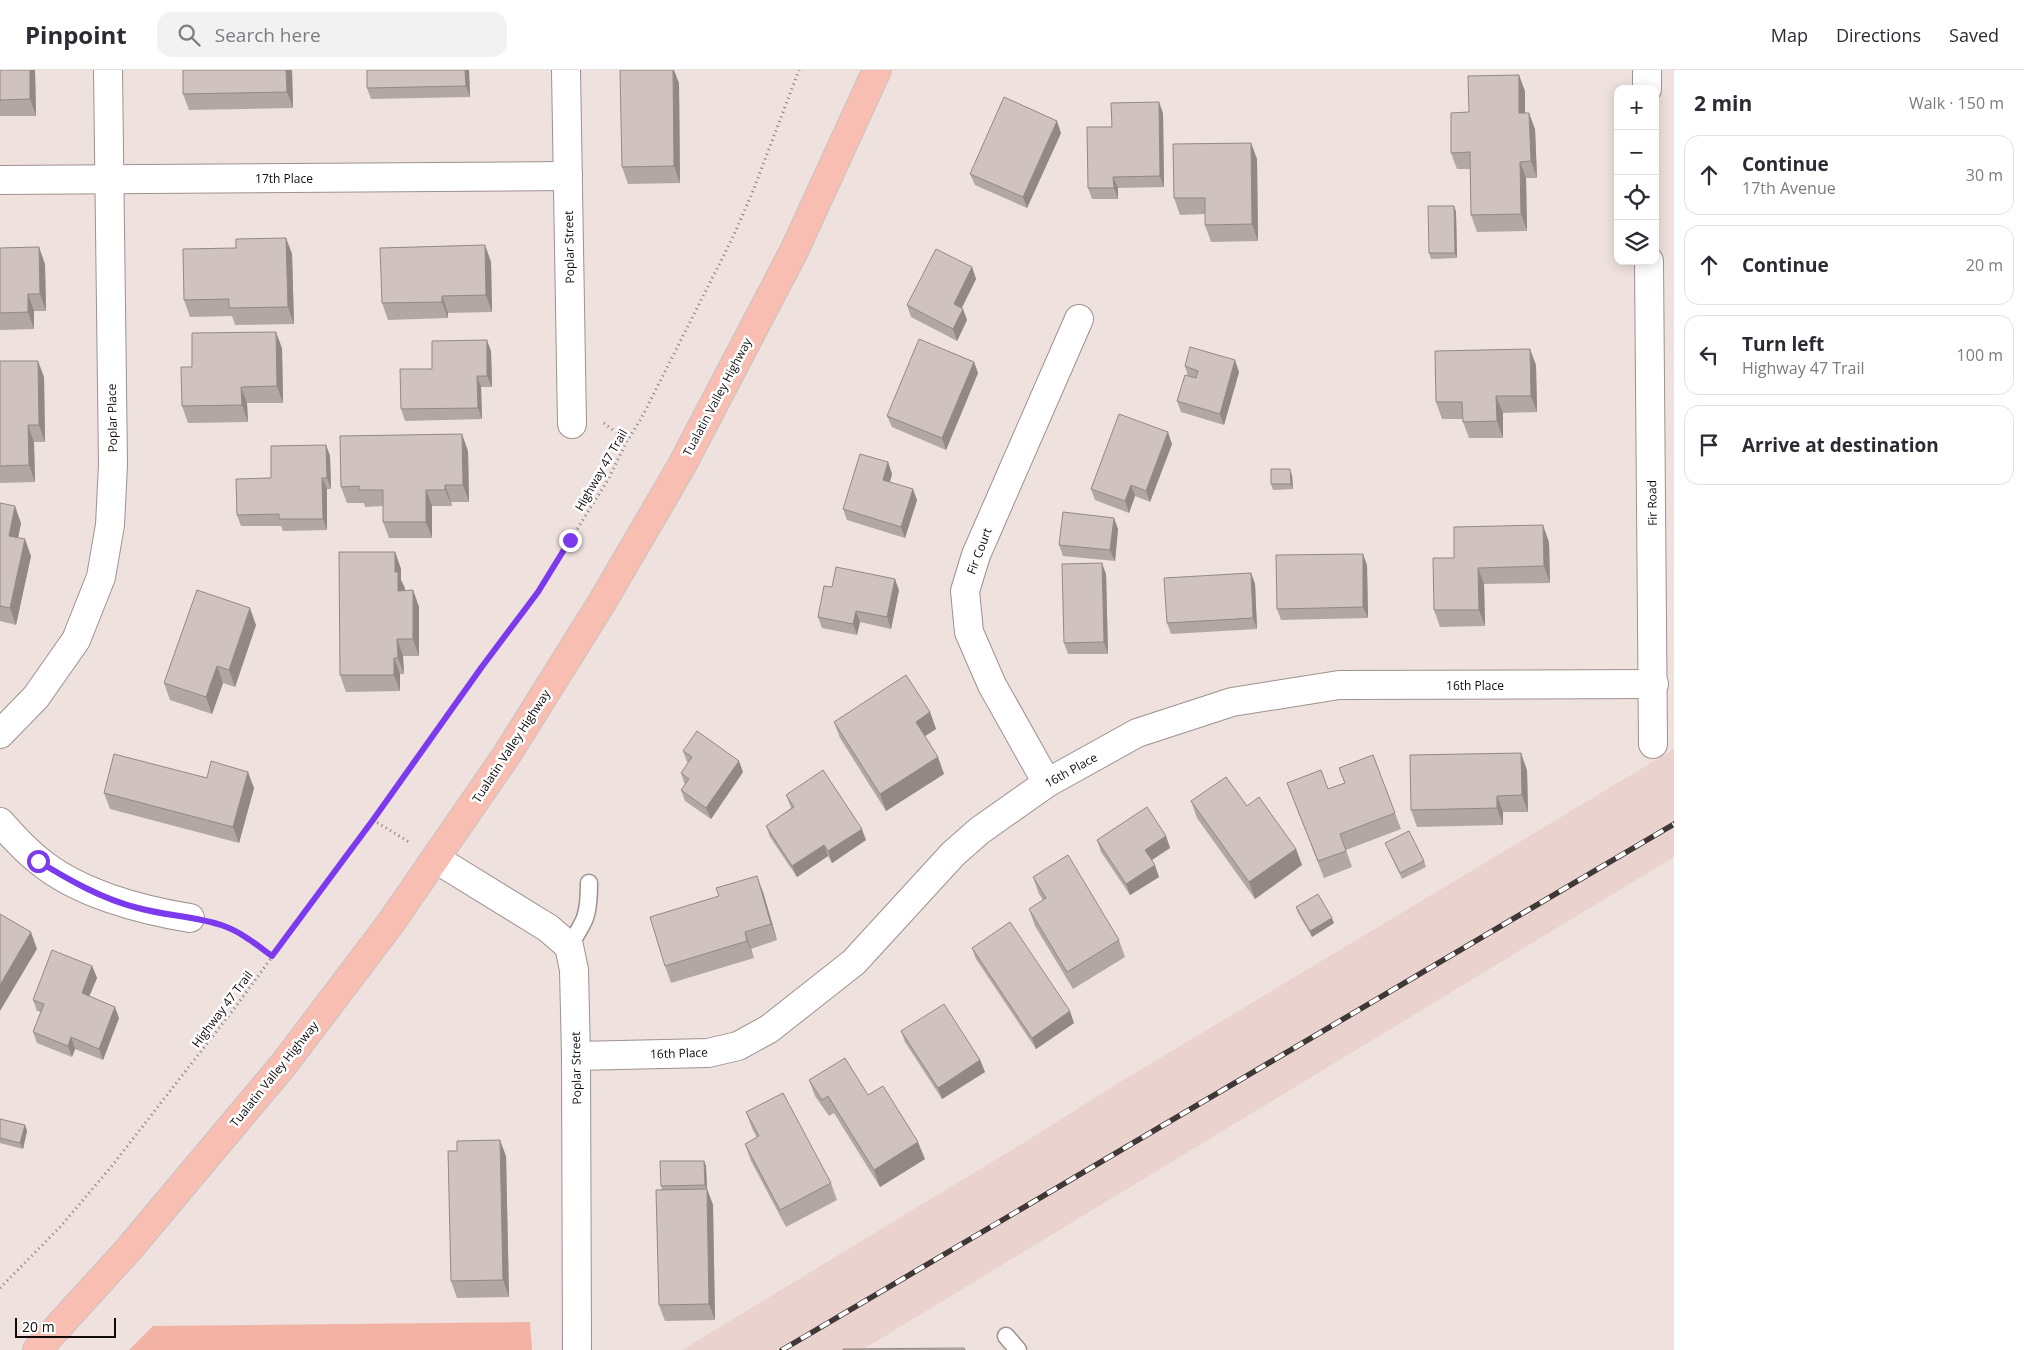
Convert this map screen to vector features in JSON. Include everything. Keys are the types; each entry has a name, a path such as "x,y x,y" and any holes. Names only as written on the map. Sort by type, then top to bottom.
{"highway":[{"name":"Tualatin Valley Highway","path":"37,1350 130,1249 284,1064 390,924 506,756 596,612 681,467 794,251 877,70"}],"street":[{"name":"Poplar Place","path":"0,734 36,697 76,640 101,577 110,525 113,465 108,70"},
{"name":"Poplar Street","path":"566,70 572,424"},
{"path":"1647,70 1647,85"},
{"name":"17th Place","path":"0,180 568,176"},
{"name":"Fir Road","path":"1649,265 1653,744"},
{"name":"Fir Court","path":"1047,783 992,686 969,632 965,590 976,555 1079,319"},
{"name":"16th Place","path":"576,1056 708,1053 738,1046 769,1029 854,962 953,854 979,831 1047,783 1137,733 1232,702 1339,685 1654,684"},
{"path":"0,822 38,861 66,878 95,892 137,908 190,918"},
{"path":"436,859 548,928 569,946"},
{"name":"Poplar Street","path":"569,946 574,970 576,1056 577,1350"}],"lane":[{"path":"569,946 582,926 589,910 589,883"},
{"path":"1006,1336 1018,1350"}],"path":[{"name":"Highway 47 Trail","path":"0,1288 61,1226 111,1167 237,1005 538,592 609,478 650,402 725,253 753,190 798,70"},
{"path":"373,820 436,859"},
{"path":"190,918 224,926 272,956"}],"shaded area":[{"path":"1674,749 1674,857 862,1350 682,1350 1115,1085"},
{"path":"530,1322 532,1350 129,1350 153,1326"}],"building":[{"path":"0,70 30,70 30,99 0,100"},
{"path":"183,70 286,70 287,92 183,94"},
{"path":"367,70 465,70 466,86 367,88"},
{"path":"620,70 673,70 674,166 622,167"},
{"path":"1519,75 1519,113 1529,113 1531,161 1520,162 1521,214 1471,215 1470,152 1451,153 1451,113 1469,112 1468,76"},
{"path":"1004,97 1057,121 1023,197 970,174"},
{"path":"1159,102 1160,176 1113,177 1114,188 1088,188 1087,127 1112,127 1111,103"},
{"path":"1251,143 1252,224 1205,225 1205,198 1174,198 1173,144"},
{"path":"1428,206 1454,206 1455,253 1429,253"},
{"path":"286,238 288,307 229,308 229,299 184,300 183,249 236,248 236,239"},
{"path":"485,245 486,295 442,296 442,302 382,303 380,248"},
{"path":"39,247 40,294 28,294 28,312 0,313 0,248"},
{"path":"936,249 972,267 954,304 963,309 953,329 907,305"},
{"path":"276,332 277,386 241,387 242,405 182,406 181,367 192,367 192,333"},
{"path":"919,339 974,362 942,438 887,416"},
{"path":"487,340 487,376 477,376 478,408 401,409 400,369 432,369 432,341"},
{"path":"1190,347 1235,360 1220,414 1177,401 1185,375 1196,378 1198,371 1185,366"},
{"path":"1530,349 1531,396 1496,396 1497,421 1463,422 1462,402 1436,402 1435,351"},
{"path":"0,361 38,361 39,425 28,425 29,465 0,466"},
{"path":"1119,414 1168,432 1146,491 1131,485 1125,501 1091,489"},
{"path":"462,434 463,485 445,485 445,490 426,490 426,522 383,522 383,490 359,490 359,486 341,487 340,436"},
{"path":"326,445 327,478 322,478 323,519 279,519 279,514 237,515 236,479 271,478 271,446"},
{"path":"860,454 888,462 883,480 913,489 901,527 843,509"},
{"path":"1271,469 1290,469 1291,484 1271,484"},
{"path":"0,503 15,506 9,536 25,539 10,608 0,606"},
{"path":"1063,512 1114,518 1110,550 1059,545"},
{"path":"1543,525 1544,566 1478,568 1479,610 1434,610 1433,558 1454,558 1454,527"},
{"path":"339,552 395,552 395,572 398,572 398,591 413,590 413,639 397,639 398,658 394,658 394,675 340,675"},
{"path":"1363,554 1363,607 1277,609 1276,555"},
{"path":"1102,563 1104,642 1064,643 1062,564"},
{"path":"836,567 895,579 887,617 856,611 853,624 818,617 824,586 832,587"},
{"path":"1251,573 1253,618 1167,623 1164,578"},
{"path":"197,590 250,608 229,670 217,666 206,697 164,683"},
{"path":"906,675 930,712 916,722 938,757 880,794 834,722"},
{"path":"697,731 739,761 706,808 681,790 689,779 681,773 692,757 683,751"},
{"path":"1521,753 1522,795 1497,796 1497,808 1411,810 1410,755"},
{"path":"114,754 207,778 211,761 248,772 233,827 104,793"},
{"path":"1373,755 1395,813 1340,834 1346,851 1318,861 1287,783 1321,770 1328,789 1345,783 1339,768"},
{"path":"823,770 862,829 828,851 824,845 792,866 766,826 794,807 786,795"},
{"path":"1226,777 1247,806 1259,797 1296,849 1249,882 1191,801"},
{"path":"1147,807 1166,836 1145,850 1155,865 1126,884 1097,840"},
{"path":"1409,831 1424,861 1400,873 1385,843"},
{"path":"1068,855 1119,940 1067,972 1029,909 1046,898 1033,877"},
{"path":"757,876 771,924 745,932 747,941 665,966 650,917 719,896 716,888"},
{"path":"1318,894 1332,918 1310,931 1296,907"},
{"path":"0,914 31,932 0,985"},
{"path":"1010,922 1070,1011 1032,1038 972,948"},
{"path":"52,950 92,966 82,993 115,1007 99,1049 71,1037 68,1046 33,1032 44,1004 33,1000"},
{"path":"944,1004 980,1060 938,1088 901,1031"},
{"path":"845,1058 868,1095 883,1086 918,1142 874,1170 828,1096 822,1100 809,1080"},
{"path":"783,1093 831,1183 780,1210 745,1144 759,1136 746,1112"},
{"path":"0,1119 25,1125 20,1143 0,1138"},
{"path":"500,1140 503,1280 451,1281 448,1151 457,1151 457,1141"},
{"path":"660,1161 704,1161 705,1185 661,1186"},
{"path":"707,1189 709,1304 659,1305 656,1190"},
{"path":"964,1348 965,1350 843,1350 843,1349"}],"railway":[{"path":"782,1350 1674,824"}],"route":[{"path":"38,861 66,878 95,892 137,908 224,926 272,956 538,592 570,540"}]}
